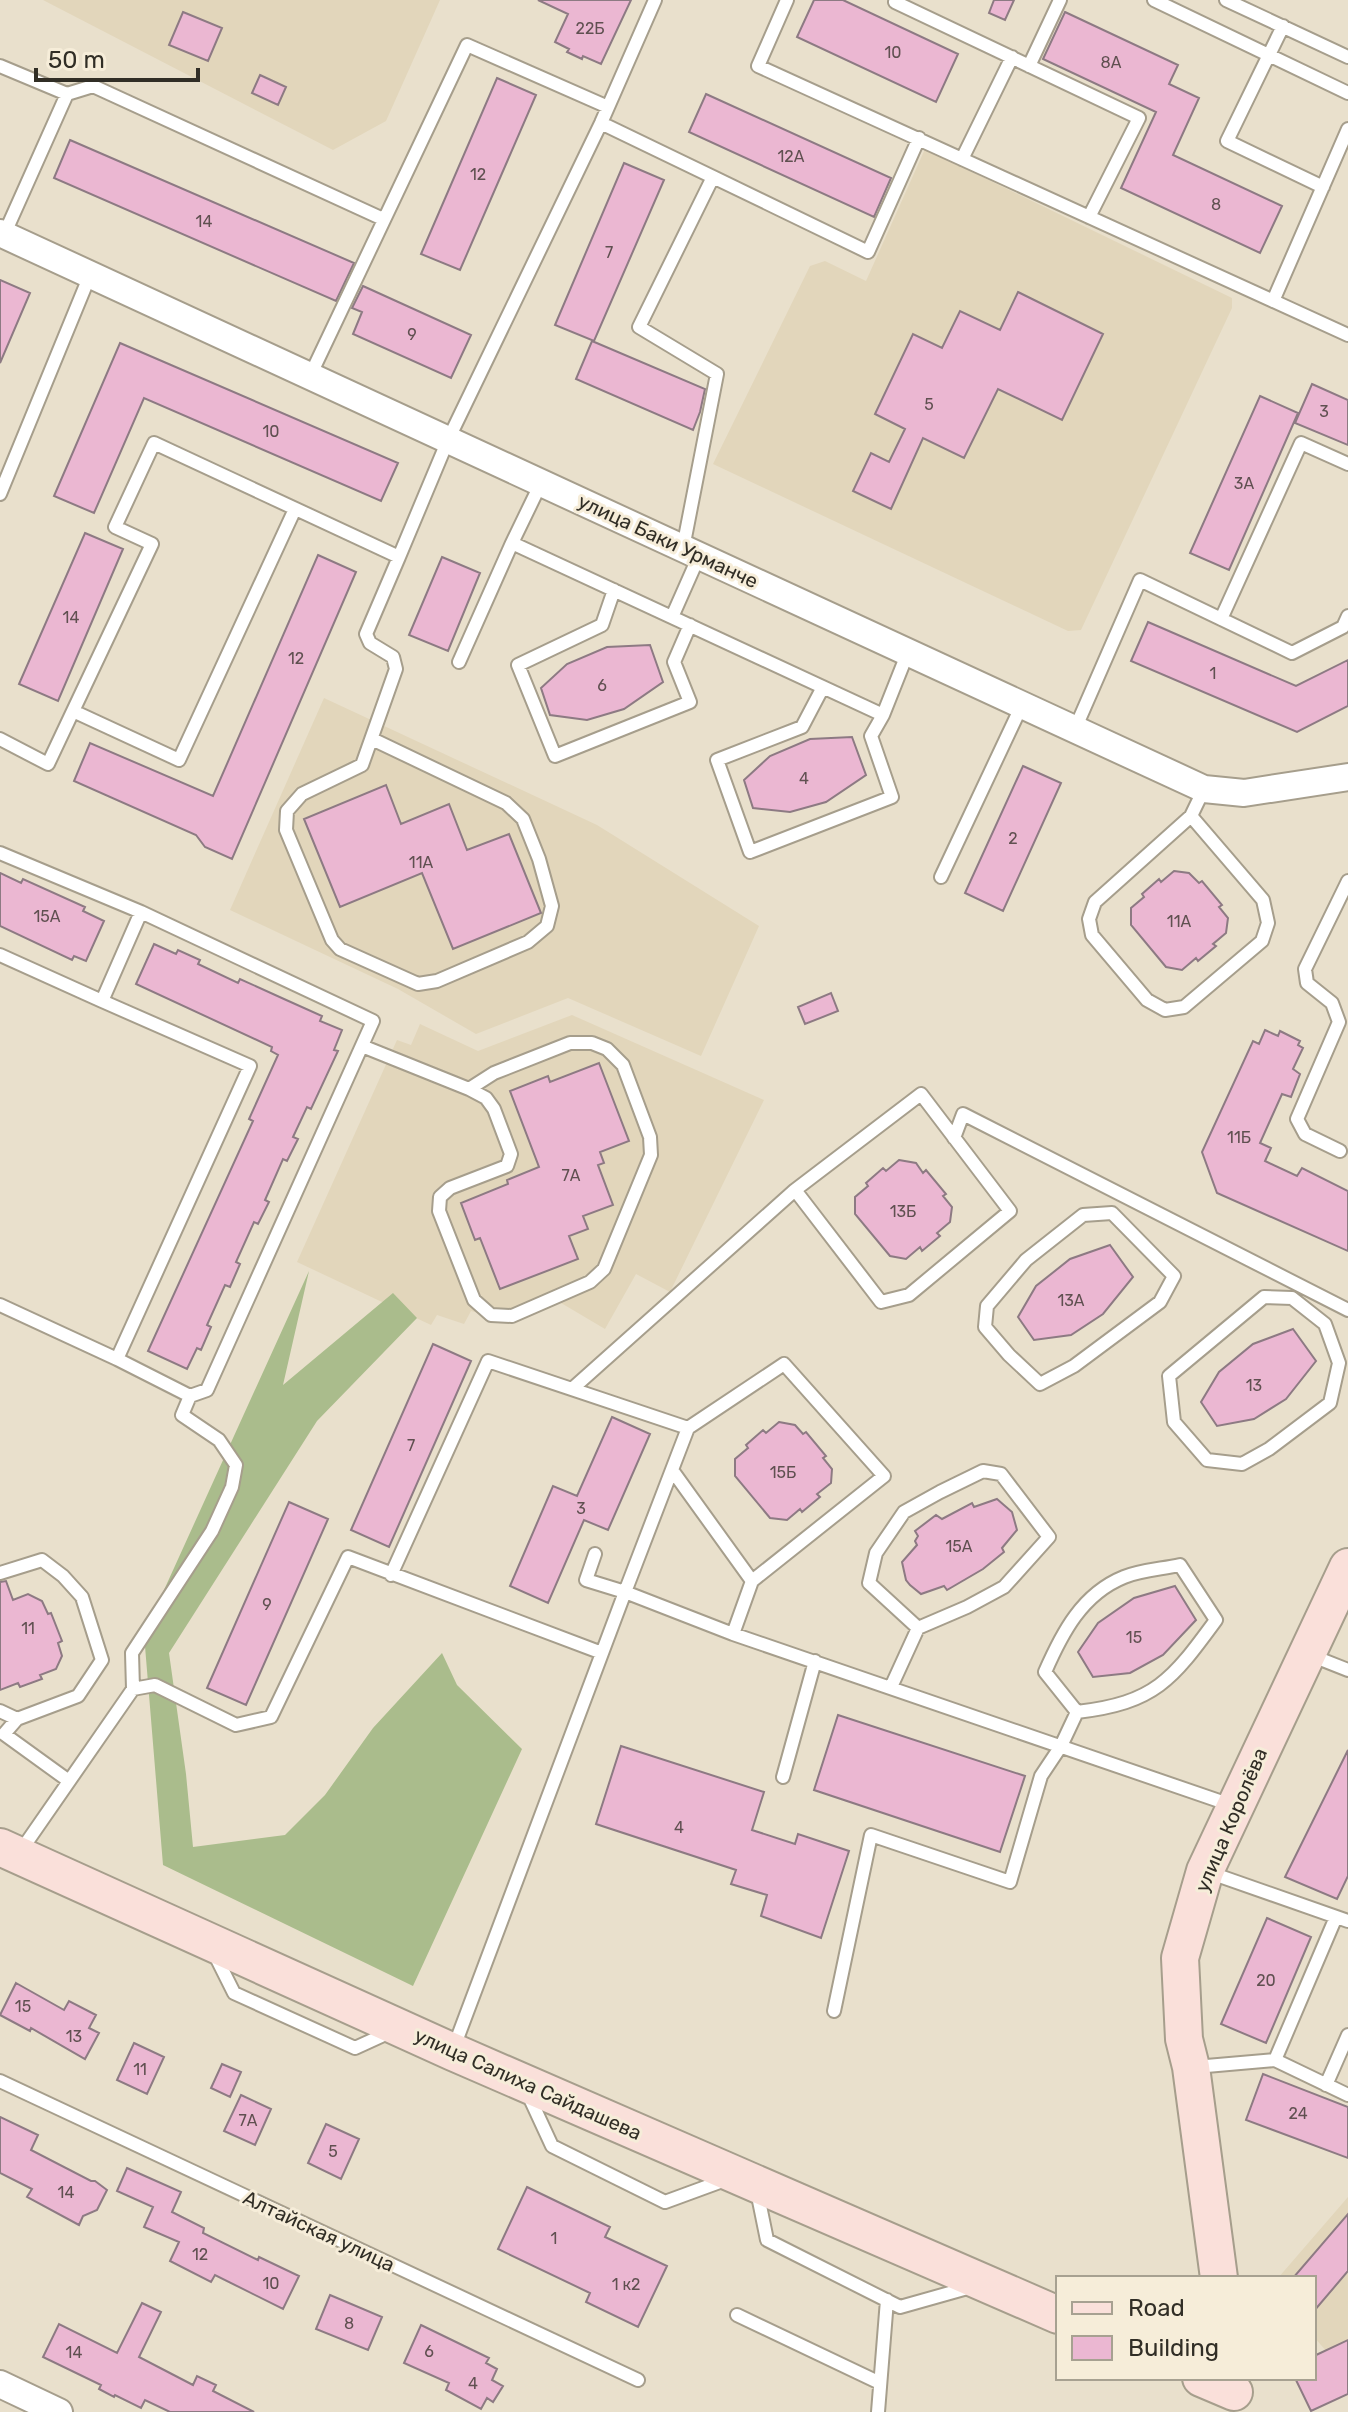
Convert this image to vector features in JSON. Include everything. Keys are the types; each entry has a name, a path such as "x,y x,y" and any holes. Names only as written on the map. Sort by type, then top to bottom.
{"street":[{"name":"улица Баки Урманче","path":"2,234 1204,789 1244,793 1348,777"},
{"name":"улица Королёва","path":"1219,2276 1191,2067 1184,2039 1180,1958 1205,1871 1348,1567"},
{"name":"улица Салиха Сайдашева","path":"9,1851 453,2052 1056,2314"},
{"path":"0,2384 59,2412"}],"lane":[{"path":"372,739 506,803 523,819 539,859 552,906 547,926 528,942 437,981 418,984 340,949 332,940 286,830 287,811 302,794 362,765 396,669 393,657 370,643 366,634 448,440 601,123 655,0"},
{"path":"787,0 758,66 1348,335"},
{"path":"896,0 1139,118 1089,217"},
{"path":"1029,66 1060,0"},
{"path":"1154,0 1348,93"},
{"path":"1226,0 1348,57"},
{"path":"1283,26 1227,141 1323,187"},
{"path":"310,376 467,45 608,107"},
{"path":"962,159 1012,57"},
{"path":"0,66 67,94 93,86 383,219"},
{"path":"2,234 67,94"},
{"path":"601,123 868,252 919,138"},
{"path":"1273,301 1348,129"},
{"path":"672,617 691,552 717,374 639,327 713,177"},
{"path":"0,494 90,275"},
{"path":"0,739 48,764 152,544 115,527 154,443 399,557"},
{"path":"1221,619 1301,443 1348,464"},
{"path":"459,662 541,483"},
{"path":"73,711 179,760 295,509"},
{"path":"512,543 883,715"},
{"path":"1075,729 1140,580 1292,653 1343,627 1348,616"},
{"path":"614,590 602,625 518,665 555,756 690,702 674,662 690,625"},
{"path":"823,687 802,727 717,760 750,852 892,797 871,736 883,715 908,652"},
{"path":"941,877 1022,705"},
{"path":"1191,816 1263,900 1268,923 1262,941 1184,1007 1165,1010 1147,1000 1101,946 1092,935 1089,919 1095,902 1191,816 1204,789"},
{"path":"0,853 141,912 373,1021 207,1390 190,1396 0,1305"},
{"path":"1340,1151 1305,1134 1297,1119 1339,1022 1332,1003 1307,983 1305,969 1348,881"},
{"path":"102,1001 141,912"},
{"path":"0,955 250,1066 117,1359"},
{"path":"362,1046 469,1089 486,1098 494,1109 511,1154 507,1166 450,1188 440,1197 439,1211 474,1300 491,1315 512,1316 590,1282 604,1269 651,1155 650,1137 623,1065 607,1049 592,1043 570,1043 494,1073 469,1089"},
{"path":"572,1389 795,1190 921,1094 1010,1211 909,1295 881,1302 795,1190"},
{"path":"954,1138 963,1114 1348,1310"},
{"path":"1112,1213 1124,1195"},
{"path":"1112,1213 1174,1276 1160,1302 1074,1366 1040,1384 985,1327 987,1306 1026,1260 1083,1215 1112,1213"},
{"path":"1292,1298 1325,1324 1339,1363 1330,1403 1269,1449 1242,1464 1207,1460 1174,1422 1169,1376 1264,1297 1292,1298 1304,1288"},
{"path":"391,1575 488,1361 688,1428"},
{"path":"453,2052 688,1428 784,1364 884,1476 752,1581 733,1634"},
{"path":"9,1851 69,1781 133,1689 132,1653 212,1531 232,1487 236,1465 219,1440 182,1415 190,1396"},
{"path":"672,1470 752,1581"},
{"path":"891,1687 918,1628 1004,1587 1049,1537 1001,1474 983,1471 904,1512 876,1553 869,1583 918,1628"},
{"path":"595,1554 586,1580 1234,1807"},
{"path":"133,1689 155,1685 236,1725 271,1717 348,1557 602,1653"},
{"path":"0,1573 42,1560 63,1576 82,1597 102,1660 78,1696 17,1719 4,1734 69,1781"},
{"path":"1180,1565 1216,1620 1182,1666 1152,1692 1112,1708 1077,1712 1045,1672 1060,1638 1089,1597 1124,1577 1180,1565"},
{"path":"1307,1653 1348,1670"},
{"path":"783,1777 815,1661"},
{"path":"0,1711 17,1719"},
{"path":"834,2011 871,1835 1010,1882 1041,1776 1061,1746 1077,1712"},
{"path":"1205,1871 1342,1919 1275,2060"},
{"path":"1326,2085 1348,2035"},
{"path":"1191,2067 1275,2060 1348,2095"},
{"name":"Алтайская улица","path":"0,2081 638,2380"},
{"path":"522,2082 552,2146 665,2202 746,2180 767,2240 900,2307 984,2283"},
{"path":"878,2412 887,2300"},
{"path":"737,2315 880,2383"}],"shaded area":[{"path":"43,0 440,0 386,121 333,150"},
{"path":"925,149 1232,298 1232,308 1081,630 1068,631 713,464 810,266 825,261 866,281"},
{"path":"324,698 597,825 759,926 701,1056 568,998 476,1034 398,989 230,910"},
{"path":"572,1015 764,1100 670,1292 636,1274 605,1329 556,1300 510,1322 471,1311 464,1324 437,1315 431,1325 297,1262 397,1040 411,1045 420,1024 478,1051"},
{"path":"1348,2197 1348,2376 1316,2339 1316,2276 1280,2276"}],"green space":[{"path":"309,1271 283,1385 393,1293 417,1318 317,1421 169,1653 193,1847 285,1835 325,1795 373,1728 442,1653 457,1685 522,1749 413,1986 163,1865 144,1634"}],"building":[{"path":"538,0 631,0 601,64 567,52 569,49 555,42 568,14"},
{"path":"814,0 843,0 958,54 936,102 797,37"},
{"path":"994,0 1014,0 1005,20 989,13"},
{"path":"183,12 222,28 208,61 169,45"},
{"path":"1065,12 1178,65 1169,84 1199,98 1173,155 1282,206 1260,253 1121,188 1156,112 1043,59"},
{"path":"260,75 286,87 278,105 252,93"},
{"path":"497,78 536,95 460,270 421,254"},
{"path":"706,94 891,178 874,217 689,132"},
{"path":"70,140 354,263 336,301 54,178"},
{"path":"624,163 664,180 594,341 555,325"},
{"path":"0,280 30,293 0,363"},
{"path":"363,286 471,335 451,378 353,334 362,312 352,308"},
{"path":"1018,292 1103,334 1062,420 998,389 964,458 923,438 891,509 853,491 871,453 889,462 905,429 875,414 913,334 942,348 960,311 1000,330"},
{"path":"592,341 705,389 693,430 576,379"},
{"path":"120,343 398,463 381,501 144,398 94,513 54,496"},
{"path":"1312,384 1348,400 1348,445 1295,423"},
{"path":"1260,396 1298,413 1229,570 1190,553"},
{"path":"85,533 123,549 58,701 19,684"},
{"path":"318,555 356,572 232,859 205,847 196,835 74,781 90,743 213,796"},
{"path":"442,557 480,573 448,651 409,635"},
{"path":"1148,622 1296,686 1348,660 1348,706 1297,732 1131,661"},
{"path":"650,645 663,682 624,709 587,720 550,715 541,688 567,664 607,647"},
{"path":"852,737 866,775 826,802 790,812 753,808 744,780 770,756 810,739"},
{"path":"1023,766 1061,783 1003,911 965,893"},
{"path":"386,785 401,824 449,804 467,850 509,834 541,913 453,949 422,873 340,907 304,819"},
{"path":"1174,871 1189,873 1199,883 1202,881 1222,905 1219,907 1228,918 1226,933 1213,944 1216,946 1182,970 1166,967 1131,925 1131,908 1144,897 1142,894"},
{"path":"0,873 21,883 23,879 85,907 83,911 104,921 86,961 74,956 72,960 0,926"},
{"path":"154,944 200,960 198,964 238,983 240,979 322,1016 320,1021 342,1030 334,1050 338,1051 311,1109 307,1107 293,1137 298,1139 287,1161 283,1159 265,1200 269,1202 258,1224 254,1222 236,1262 240,1264 230,1287 225,1285 207,1325 211,1327 201,1350 197,1348 187,1369 148,1351 253,1121 249,1119 278,1055 271,1051 272,1047 136,984"},
{"path":"831,993 838,1011 805,1024 798,1007"},
{"path":"1265,1030 1278,1036 1280,1031 1300,1041 1298,1045 1303,1048 1293,1069 1300,1074 1291,1097 1282,1094 1260,1143 1271,1148 1265,1161 1297,1176 1302,1168 1348,1191 1348,1251 1217,1193 1202,1152 1253,1041 1259,1044"},
{"path":"599,1063 629,1141 600,1152 604,1163 598,1165 613,1205 583,1216 588,1229 569,1236 578,1259 500,1289 480,1238 475,1240 461,1203 508,1184 507,1180 539,1167 510,1091 548,1076 550,1082"},
{"path":"899,1160 916,1163 923,1173 926,1170 946,1194 943,1196 952,1207 950,1222 937,1233 940,1236 906,1259 890,1256 855,1214 855,1197 868,1186 866,1183 883,1168 886,1171"},
{"path":"1110,1245 1133,1277 1103,1314 1071,1335 1034,1340 1018,1317 1036,1286 1070,1259"},
{"path":"1293,1329 1316,1361 1286,1399 1254,1419 1217,1426 1201,1402 1219,1372 1253,1344"},
{"path":"433,1344 471,1361 389,1547 351,1530"},
{"path":"612,1417 650,1434 608,1530 584,1520 548,1603 510,1586 553,1486 577,1496"},
{"path":"779,1422 795,1425 803,1434 806,1432 826,1456 823,1458 832,1469 831,1483 817,1494 820,1497 787,1520 770,1518 735,1476 735,1459 748,1448 746,1445 763,1430 766,1433"},
{"path":"997,1499 1012,1512 1017,1530 1002,1548 1004,1552 983,1569 947,1590 944,1586 921,1594 910,1585 902,1562 917,1545 915,1531 936,1515 942,1519 972,1503 974,1507"},
{"path":"289,1502 328,1519 246,1705 207,1688"},
{"path":"6,1581 13,1600 28,1594 42,1601 48,1614 51,1613 62,1641 58,1643 62,1656 56,1669 40,1675 42,1679 0,1690 0,1582"},
{"path":"1175,1586 1196,1620 1163,1655 1130,1673 1093,1677 1078,1652 1098,1623 1134,1598"},
{"path":"838,1715 1025,1776 1000,1852 814,1790"},
{"path":"621,1746 764,1792 752,1830 795,1844 798,1834 849,1851 821,1938 761,1916 767,1895 731,1884 736,1870 596,1824"},
{"path":"1348,1750 1348,1876 1337,1899 1285,1877"},
{"path":"1267,1918 1311,1937 1266,2043 1221,2024"},
{"path":"16,1983 64,2010 69,2001 96,2015 89,2028 99,2033 85,2059 31,2028 30,2031 0,2015"},
{"path":"134,2043 164,2057 147,2094 117,2080"},
{"path":"222,2064 241,2072 230,2097 211,2088"},
{"path":"1263,2074 1348,2107 1348,2158 1246,2120"},
{"path":"241,2095 271,2109 255,2145 224,2131"},
{"path":"0,2117 38,2135 31,2150 107,2190 97,2210 83,2216 79,2225 27,2197 32,2189 0,2173"},
{"path":"326,2124 359,2139 341,2179 308,2163"},
{"path":"127,2168 181,2192 172,2212 204,2228 203,2233 299,2276 283,2309 215,2275 211,2282 170,2261 179,2242 144,2227 153,2207 117,2191"},
{"path":"527,2187 610,2227 605,2237 667,2266 638,2327 586,2302 590,2293 498,2249"},
{"path":"1348,2214 1348,2271 1316,2309 1316,2276 1295,2276"},
{"path":"330,2295 382,2317 368,2350 316,2329"},
{"path":"142,2303 161,2312 139,2357 193,2385 197,2376 216,2385 213,2391 254,2412 170,2412 145,2400 141,2408 114,2397 99,2389 101,2385 43,2357 59,2324 117,2353"},
{"path":"421,2325 489,2358 486,2363 497,2369 492,2380 503,2386 493,2402 487,2398 481,2409 446,2390 449,2383 404,2363"},
{"path":"1348,2340 1348,2394 1311,2411 1296,2380 1316,2380 1316,2355"}]}
